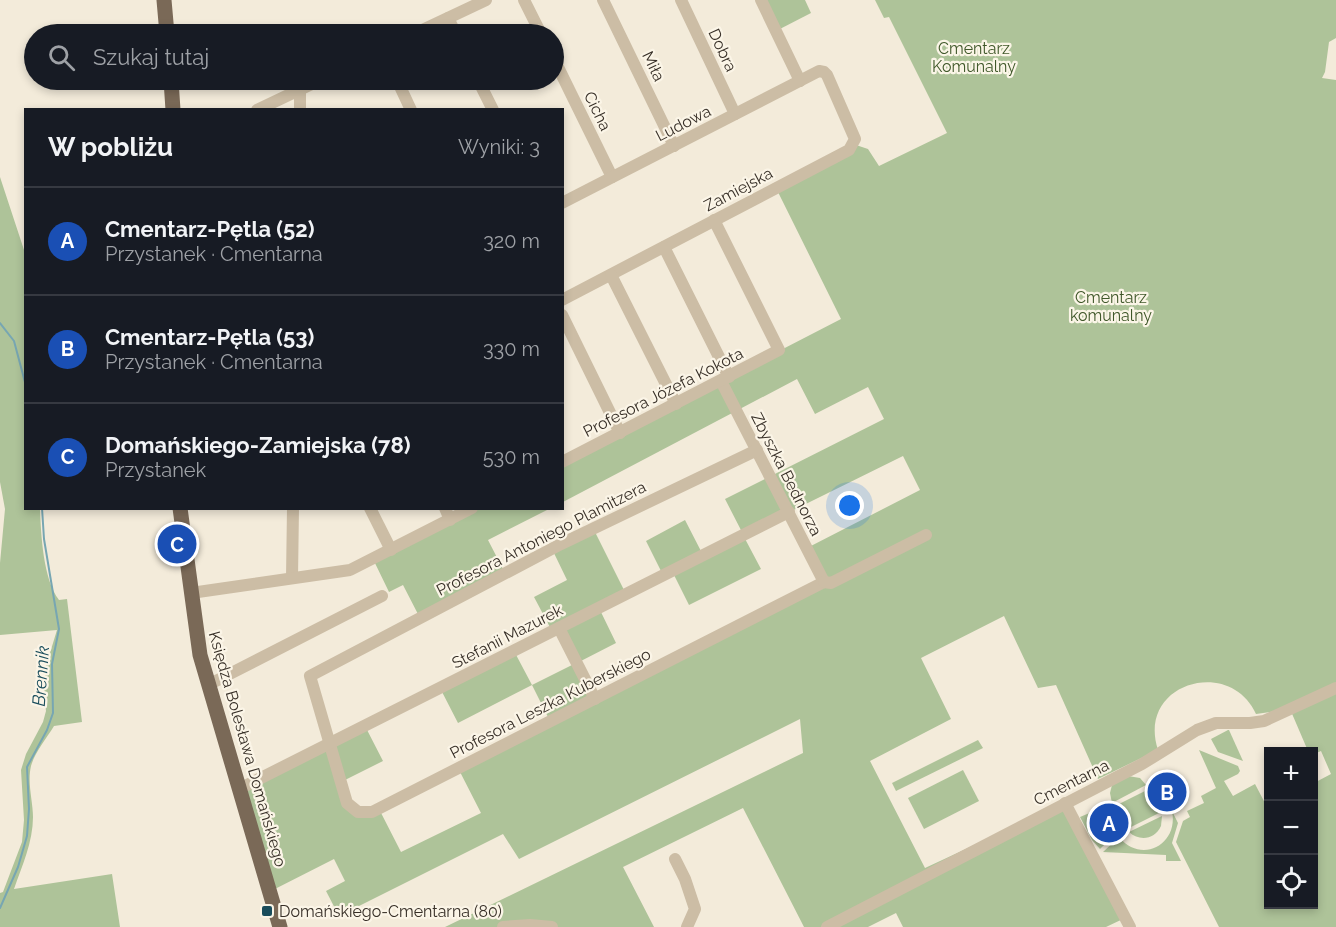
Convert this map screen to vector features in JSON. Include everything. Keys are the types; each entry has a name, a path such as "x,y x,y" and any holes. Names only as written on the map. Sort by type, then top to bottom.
{"main road":[{"path":"164,0 166,24"},
{"path":"172,90 173,108"},
{"name":"Księdza Bolesława Domańskiego","path":"180,510 199,649 280,927"}],"street":[{"path":"435,24 486,0"},
{"path":"524,0 536,24"},
{"name":"Miła","path":"603,0 674,146"},
{"name":"Dobra","path":"681,0 735,114"},
{"path":"762,0 800,81"},
{"path":"448,18 451,24"},
{"name":"Ludowa","path":"564,202 819,71"},
{"name":"Zamiejska","path":"564,299 849,150 855,139 827,75 819,71"},
{"name":"Cicha","path":"564,79 612,177"},
{"path":"261,108 298,90"},
{"path":"300,90 300,108"},
{"path":"402,90 410,108"},
{"path":"483,90 492,108"},
{"name":"Profesora Józefa Kokota","path":"564,458 676,404 779,350 714,220"},
{"name":"Zbyszka Bednorza","path":"664,247 757,450 824,582"},
{"path":"611,275 676,404"},
{"path":"564,319 620,432"},
{"name":"Profesora Antoniego Plamitzera","path":"329,744 310,676 561,544 757,450"},
{"path":"292,578 293,510"},
{"path":"371,510 391,550"},
{"path":"191,593 350,570 391,550 447,514 464,510"},
{"name":"Stefanii Mazurek","path":"239,789 789,512"},
{"name":"Profesora Leszka Kuberskiego","path":"329,744 347,802 354,810 368,813 824,582 831,583 926,535"},
{"path":"208,685 382,596"},
{"path":"559,628 595,699"},
{"name":"Cmentarna","path":"826,927 1145,762 1177,741 1208,725 1264,721 1336,688"},
{"path":"1065,804 1130,927"},
{"path":"675,859 685,879 695,909 687,927"},
{"path":"503,927 552,927"}],"green space":[{"path":"761,0 805,0 811,13 776,31"},
{"path":"875,0 1336,0 1336,38 1329,42 1322,78 1336,80 1336,927 1219,927 1176,842 1183,821 1190,817 1187,811 1204,803 1201,796 1216,788 1199,750 1238,766 1240,771 1238,774 1224,781 1233,796 1255,784 1264,801 1264,909 1318,909 1318,781 1331,774 1321,751 1318,752 1318,747 1306,747 1290,709 1256,714 1243,696 1227,686 1208,682 1189,685 1172,694 1160,708 1155,727 1158,750 1098,779 1056,685 1038,688 1004,616 921,658 951,719 870,761 925,868 1065,803 1125,918 1106,927 903,927 896,913 868,927 804,927 743,808 623,867 654,927 445,927 803,753 800,719 519,859 503,834 339,916 326,891 345,881 334,859 269,892 239,789 365,726 383,761 341,782 350,807 379,809 401,852 481,813 458,768 550,721 532,685 576,663 559,628 552,631 534,597 567,580 552,549 593,528 626,594 599,608 616,643 577,663 594,698 824,582 807,548 920,490 903,456 743,535 761,569 689,605 672,571 663,575 646,541 685,520 703,555 743,534 725,499 884,419 868,387 815,414 797,379 564,501 564,461 841,319 776,188 853,144 868,149 879,166 947,133 889,17 884,18"},
{"path":"0,177 24,250 24,510 40,510 44,556 49,580 59,600 67,599 82,722 54,726 33,761 30,779 33,826 14,889 112,874 120,927 0,927 0,893 3,892 22,842 24,820 21,770 46,711 44,694 46,666 57,630 0,635 0,563 5,509 0,482"},
{"path":"470,510 547,510 488,540 505,573 420,618 403,585 389,592 373,559"},
{"path":"514,651 532,685 458,723 440,688"},
{"path":"1229,730 1243,761 1218,752 1211,739"},
{"path":"978,740 983,748 896,791 892,783"},
{"path":"963,770 979,801 924,829 908,798"},
{"path":"1128,776 1140,778 1146,785 1112,803 1110,793 1112,785"},
{"path":"1149,789 1161,812 1127,829 1115,806"},
{"path":"1099,809 1113,836 1100,849 1092,840 1080,817"},
{"path":"1172,811 1178,823 1172,843 1181,861 1166,861 1166,855 1103,852 1119,837 1128,845 1138,849 1148,850 1157,847 1170,833 1173,823"},
{"path":"1162,816 1161,826 1155,834 1147,838 1138,837 1129,832"}],"waterway":[{"name":"Brennik","path":"0,323 14,341 24,378"},
{"name":"Brennik","path":"0,908 18,867 27,836 29,809 27,767 47,730 53,713 52,664 59,629 44,539 42,510"}],"place":[{"name":"Domańskiego-Zamiejska (78)","path":"177,544"},
{"name":"Cmentarz-Pętla (53)","path":"1167,792"},
{"name":"Cmentarz-Pętla (52)","path":"1109,823"},
{"name":"Domańskiego-Cmentarna (80)","path":"267,911"}],"park label":[{"name":"Cmentarz Komunalny","path":"974,57"},
{"name":"Cmentarz komunalny","path":"1111,306"}]}
